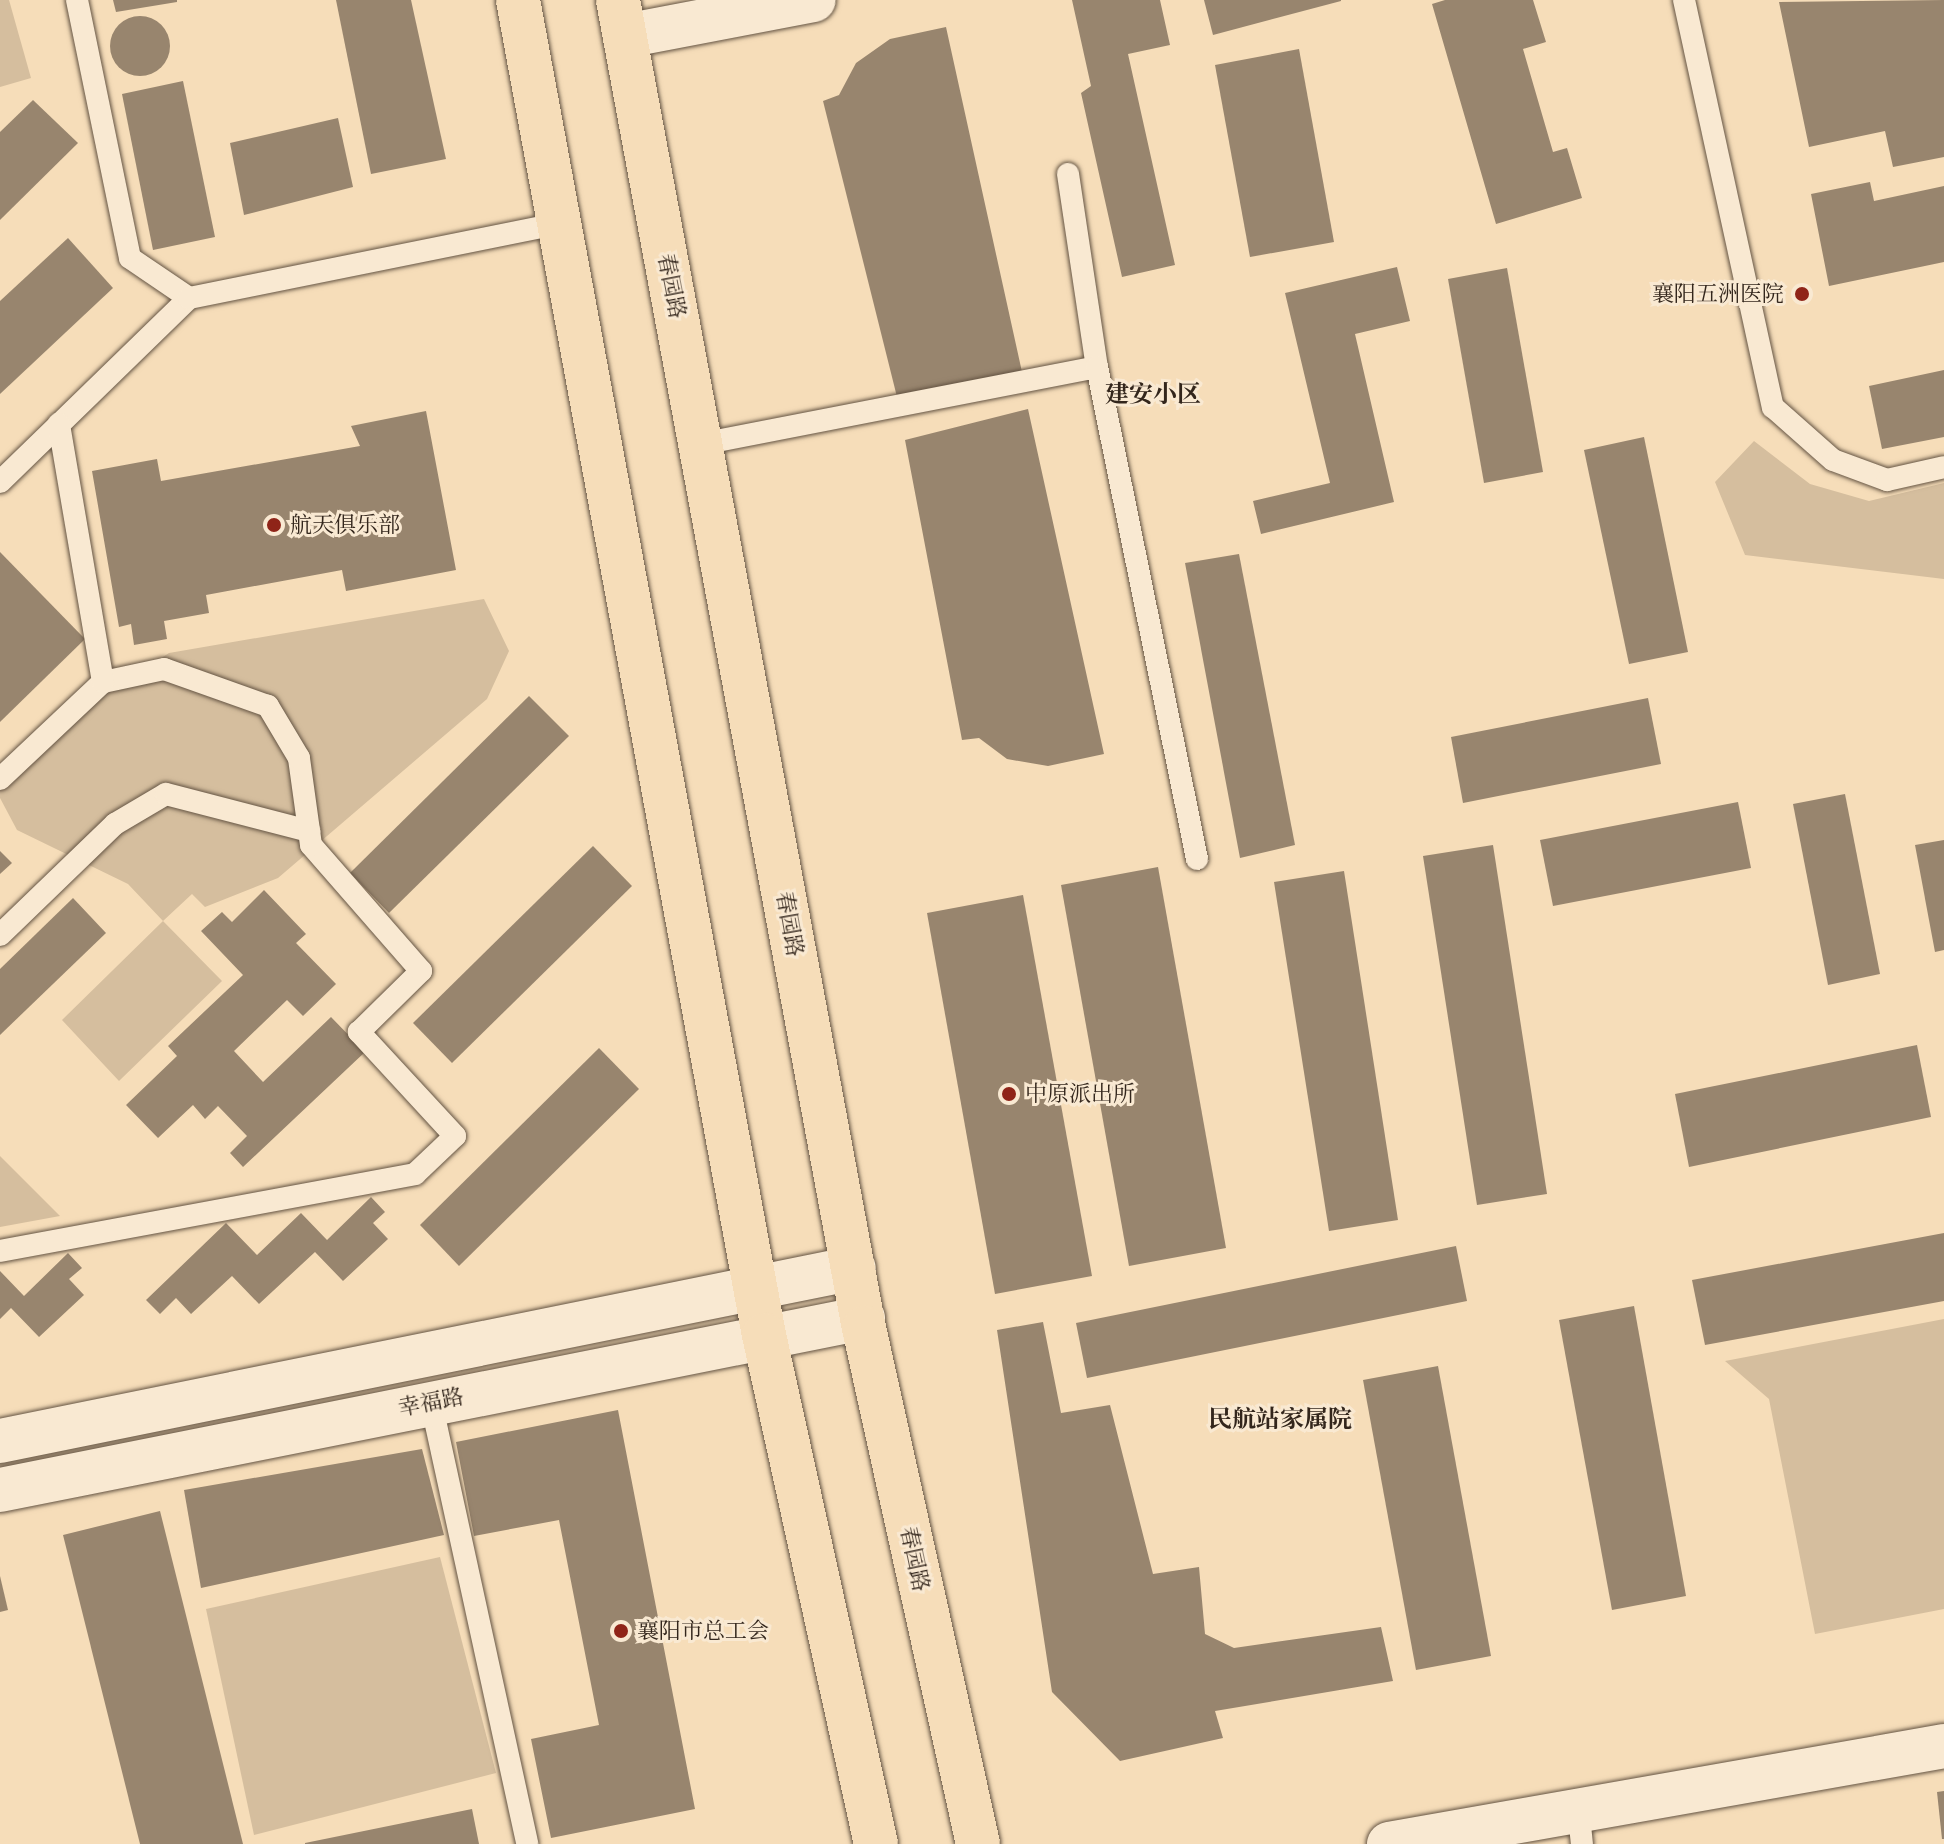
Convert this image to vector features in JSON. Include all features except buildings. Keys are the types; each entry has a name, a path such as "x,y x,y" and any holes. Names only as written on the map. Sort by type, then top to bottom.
{"main road":[{"path":"518,0 758,1289 764,1335 876,1844"},
{"name":"春园路","path":"622,18 863,1318 978,1844"}],"street":[{"path":"622,18 814,0"},
{"name":"幸福路","path":"0,1441 854,1268"},
{"name":"幸福路","path":"0,1490 764,1335 863,1318"},
{"path":"1389,1844 1580,1830 1944,1746"}],"lane":[{"path":"77,0 130,258 189,298"},
{"path":"1684,0 1773,407 1833,460 1887,480 1944,467"},
{"path":"1068,174 1097,367 1197,859"},
{"path":"0,482 189,298 560,223"},
{"path":"701,444 1097,367"},
{"path":"59,424 103,682"},
{"path":"0,779 103,682 164,669 268,706 299,758 311,845 421,971 359,1032 455,1136 415,1174 0,1251"},
{"path":"0,935 115,824 166,794 309,831"},
{"path":"431,1402 527,1844"}],"shaded area":[{"path":"0,0 9,0 31,78 0,87"},
{"path":"1754,441 1810,484 1869,501 1944,483 1944,579 1745,555 1715,482"},
{"path":"484,599 509,651 487,699 278,878 205,907 192,894 163,921 128,884 17,830 0,798 0,779 58,725 169,653"},
{"path":"163,921 222,981 119,1081 62,1020"},
{"path":"0,1156 60,1216 0,1227"},
{"path":"1944,1319 1944,1609 1815,1634 1769,1399 1725,1361"},
{"path":"440,1557 496,1773 254,1835 206,1609"}],"place":[{"name":"襄阳五洲医院","path":"1802,294"},
{"name":"航天俱乐部","path":"274,525"},
{"name":"中原派出所","path":"1009,1094"},
{"name":"襄阳市总工会","path":"621,1631"}],"district":[{"name":"建安小区","path":"1153,395"},
{"name":"民航站家属院","path":"1280,1420"}]}
